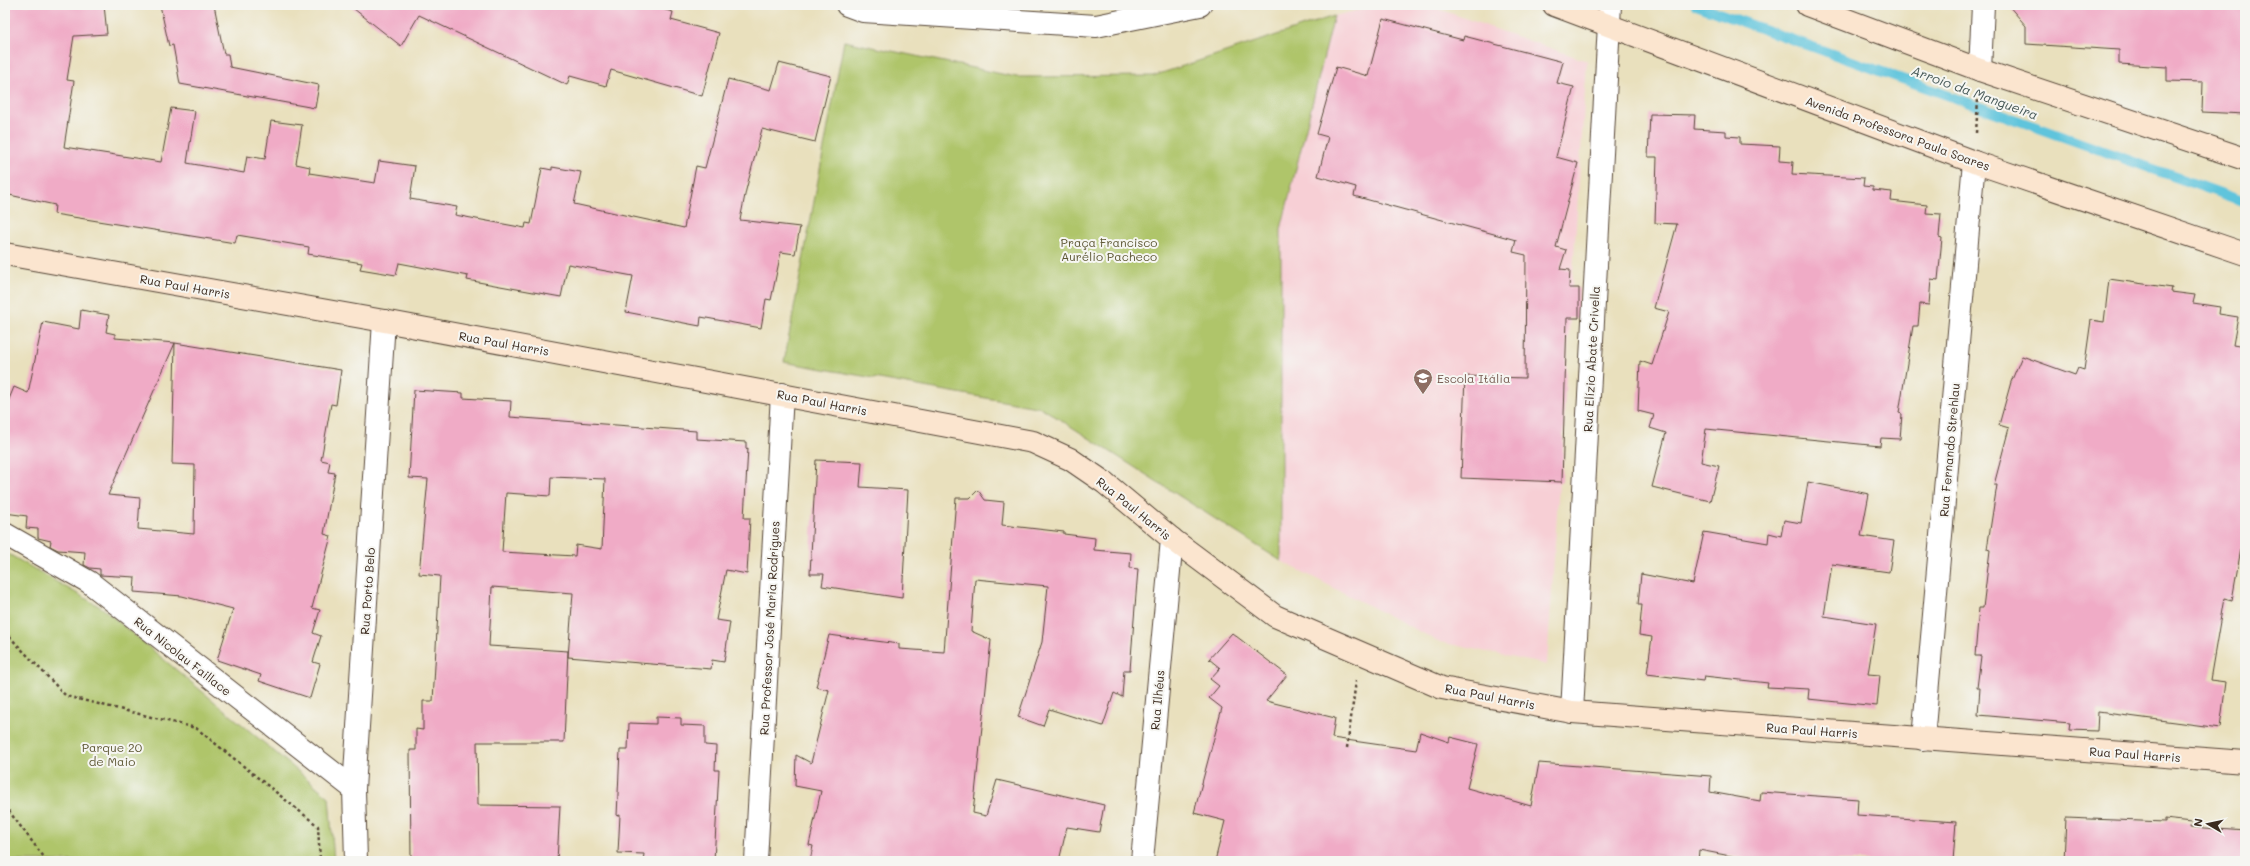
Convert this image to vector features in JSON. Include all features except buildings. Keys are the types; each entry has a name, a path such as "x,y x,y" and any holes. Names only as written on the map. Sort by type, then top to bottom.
{"street":[{"path":"847,5 863,11 1096,26 1200,5"},
{"name":"Avenida Professora Paula Soares","path":"1554,5 1609,15 1974,162 2245,254"},
{"path":"1807,5 1980,70 2245,159"},
{"path":"1980,70 1983,5"},
{"name":"Rua Elízio Abate Crivella","path":"1572,712 1609,15"},
{"name":"Rua Fernando Strehlau","path":"1923,739 1974,162"},
{"name":"Rua Paul Harris","path":"5,254 384,321 1033,442 1070,458 1105,483 1172,539 1275,616 1442,688 1572,712 2245,762"},
{"name":"Rua Porto Belo","path":"356,861 354,789 384,321"},
{"name":"Rua Professor José Maria Rodrigues","path":"756,861 782,394"},
{"name":"Rua Nicolau Faillace","path":"5,534 89,582 354,789"},
{"name":"Rua Ilhéus","path":"1142,861 1172,539"}],"path":[{"path":"1976,131 1978,101"},
{"path":"5,632 66,696 196,728 318,826 320,861"},
{"path":"1347,748 1356,676"},
{"path":"5,806 47,861"}],"shaded area":[{"name":"Escola Itália","path":"1380,5 1427,5 1587,61 1547,665 1440,642 1281,561 1281,229 1334,16"}],"green space":[{"name":"Praça Francisco Aurélio Pacheco","path":"1334,16 1281,229 1281,561 1042,408 784,362 844,41 1016,77 1153,76"},
{"name":"Parque 20 de Maio","path":"5,552 102,608 329,797 334,861 5,861"}],"waterway":[{"name":"Arroio da Mangueira","path":"1696,5 2245,202"}],"place":[{"name":"Escola Itália","path":"1423,395"}]}
